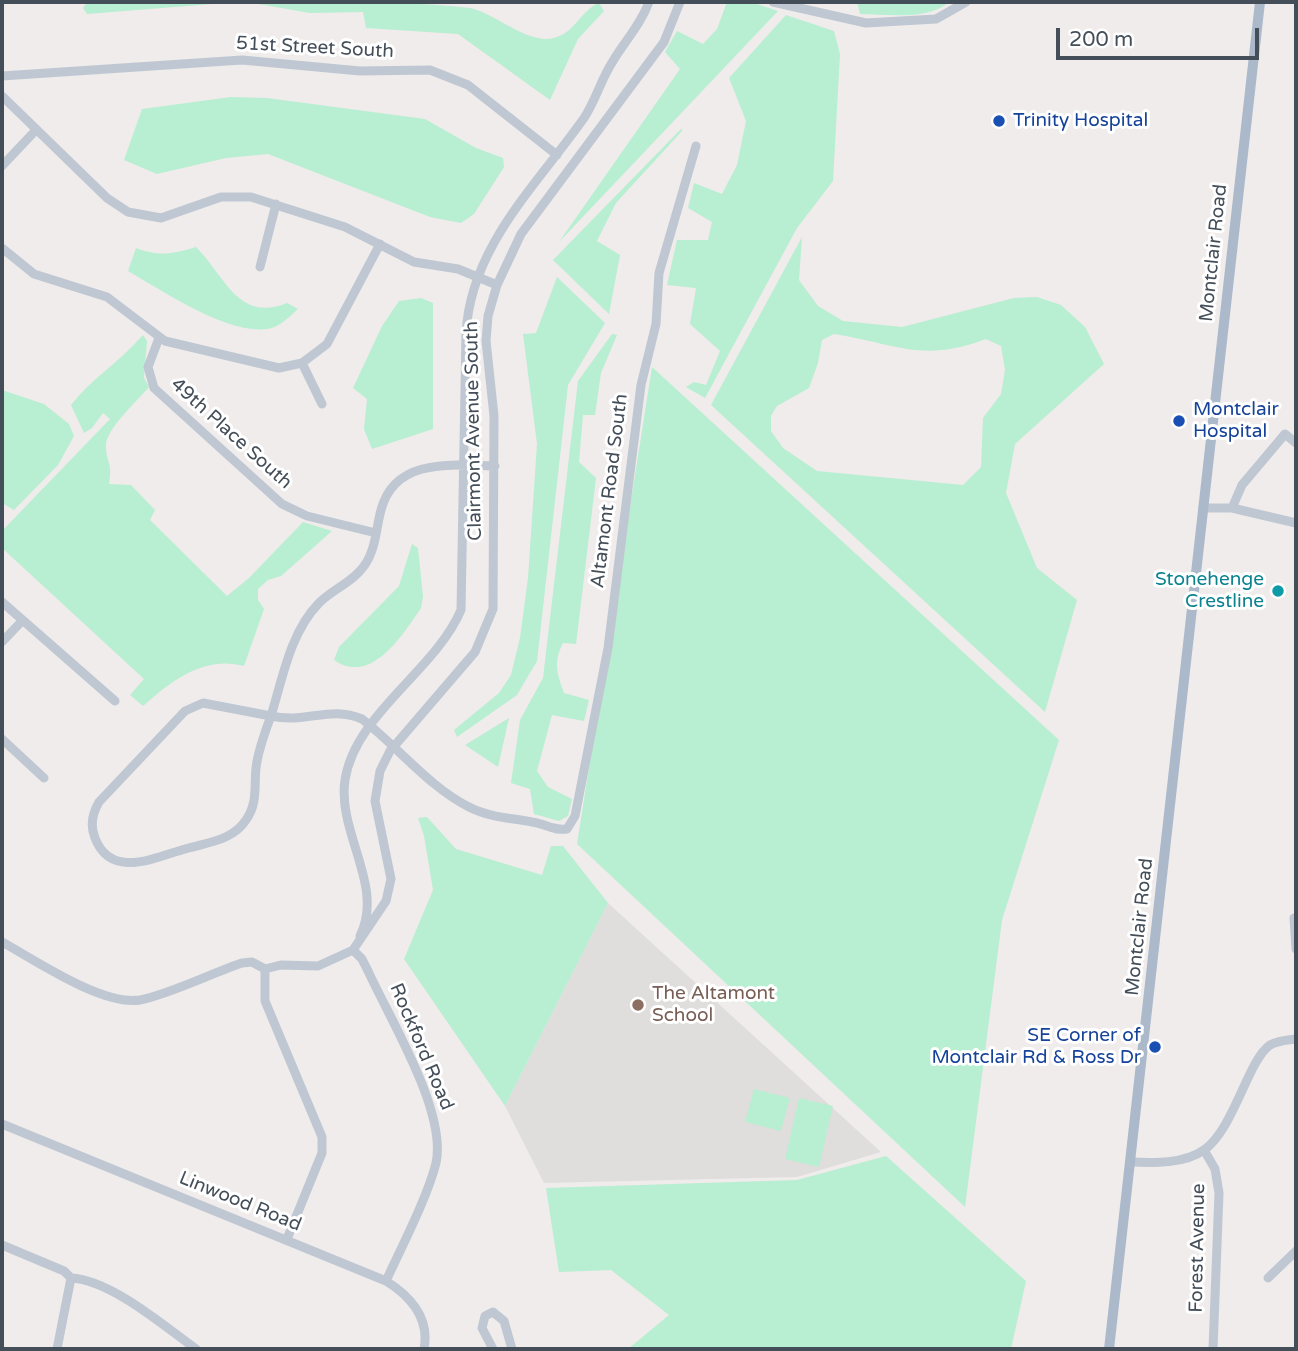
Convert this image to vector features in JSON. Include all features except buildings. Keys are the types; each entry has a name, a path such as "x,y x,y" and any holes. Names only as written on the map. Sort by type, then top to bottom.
{"main road":[{"name":"Montclair Road","path":"1110,1349 1260,2"}],"street":[{"name":"Clairmont Avenue South","path":"353,950 366,923 368,906 345,811 344,792 353,755 371,726 444,642 461,610 466,325 479,278 500,229 589,110 611,63 639,24 649,2"},
{"name":"Clairmont Avenue South","path":"2,942 92,990 120,999 139,1000 242,962 252,962 265,969 281,965 318,966 353,950 380,913 391,879 375,793 382,764 395,745 469,659 488,628 495,590 495,466 494,416 486,341 488,316 497,285 521,234 664,43 680,2"},
{"path":"773,2 866,23 936,19 967,2"},
{"name":"51st Street South","path":"2,76 242,60 352,71 430,70 447,74 468,85 557,155"},
{"path":"2,96 114,203 136,215 169,216 228,196 251,197 345,227 414,262 451,268 497,285"},
{"path":"2,166 36,130"},
{"name":"Altamont Road South","path":"395,745 450,796 471,808 500,817 541,823 555,831 567,829 575,816 608,648 641,385 656,324 659,273 696,146"},
{"path":"260,267 276,204"},
{"path":"2,248 34,274 107,297 159,338 262,367 279,368 302,363 321,350 331,338 380,244"},
{"name":"49th Place South","path":"159,338 148,367 154,388 261,488 282,504 307,516 376,533"},
{"path":"302,363 322,404"},
{"path":"1232,508 1242,485 1285,434 1296,443"},
{"path":"395,745 371,726 347,713 295,720 271,716 208,702 185,711 99,802 92,824 99,846 111,858 138,863 232,834 242,826 252,808 256,769 271,716 300,628 323,599 362,569 371,553 385,499 403,477 425,467 495,466"},
{"path":"1203,508 1232,508 1296,523"},
{"path":"2,602 115,701"},
{"path":"2,642 22,621"},
{"path":"2,739 44,778"},
{"path":"1294,918 1296,949"},
{"name":"Rockford Road","path":"353,950 369,973 426,1096 437,1133 436,1163 386,1281"},
{"path":"265,969 265,1001 323,1137 322,1153 287,1239"},
{"path":"1131,1162 1168,1163 1204,1150 1227,1122 1268,1047 1280,1040 1296,1039"},
{"name":"Linwood Road","path":"2,1124 386,1281 405,1293 417,1307 424,1326 424,1349"},
{"name":"Forest Avenue","path":"1204,1150 1215,1169 1219,1193 1213,1349"},
{"path":"2,1245 64,1271 71,1278 82,1278 108,1290 196,1349"},
{"path":"1268,1278 1296,1251"},
{"path":"57,1349 71,1278"},
{"path":"493,1349 482,1328 485,1317 493,1312 503,1321 512,1349"}],"shaded area":[{"name":"The Altamont School","path":"608,903 881,1152 797,1177 544,1183 505,1106"}],"green space":[{"path":"87,2 237,2 87,14 83,8"},
{"path":"247,2 388,3 470,8 523,33 544,39 561,35 599,3 604,11 578,39 550,100 458,34 366,28 363,12 310,13"},
{"path":"727,2 751,2 778,11 559,242 680,69 665,52 677,31 703,44 717,29"},
{"path":"857,2 949,2 930,12 894,15 860,14"},
{"path":"786,15 834,31 840,54 833,181 797,228 705,398 686,387 694,382 706,385 720,351 690,324 696,288 667,285 677,240 708,240 712,222 688,208 694,183 722,194 737,165 746,121 729,78"},
{"path":"231,97 267,98 425,119 476,148 503,158 504,167 474,214 461,223 430,217 268,154 226,158 157,174 124,160 142,109"},
{"path":"682,128 616,203 597,241 620,255 609,314 553,260"},
{"path":"802,237 799,280 818,306 843,321 902,327 1014,298 1037,297 1061,305 1085,327 1104,364 1015,444 1006,493 1037,568 1077,600 1045,712 711,405","holes":["834,334 926,351 944,350 986,339 1001,346 1005,370 1001,394 983,418 981,467 963,485 817,471 783,448 771,431 771,416 777,406 809,388 818,363 822,340"]},
{"path":"196,247 244,302 256,307 270,308 287,303 298,309 272,328 251,329 233,325 195,309 128,271 136,248 166,254"},
{"path":"557,277 605,323 568,385 537,661 517,695 457,737 454,730 499,693 511,675 520,638 528,578 537,444 523,334 536,333"},
{"path":"421,298 433,303 433,429 372,449 364,429 367,399 353,388 382,326 399,301"},
{"path":"612,334 617,335 601,373 595,415 583,415 579,462 596,478 576,644 563,643 557,662 564,693 589,700 584,721 552,715 537,771 548,787 572,799 568,816 559,821 534,814 530,789 511,783 520,720 543,678 578,381"},
{"path":"143,335 147,341 144,378 149,387 116,424 107,439 109,484 131,485 155,510 150,520 227,596 249,578 303,522 332,531 281,576 268,580 258,589 258,600 264,609 244,666 215,664 202,667 177,679 143,706 130,695 144,679 2,548 2,531 110,419 103,413 92,428 84,433 71,405"},
{"path":"652,367 1059,740 1002,920 965,1207 577,844"},
{"path":"2,390 44,404 69,424 74,436 58,465 14,510 2,503"},
{"path":"412,544 418,548 423,597 421,608 396,643 373,662 348,666 334,660 339,647 399,586"},
{"path":"509,718 498,767 465,745"},
{"path":"427,817 456,849 542,875 551,846 563,846 608,903 505,1106 404,959 433,890 424,836 418,818"},
{"path":"754,1089 790,1098 781,1131 745,1122"},
{"path":"799,1098 833,1106 819,1167 785,1159"},
{"path":"886,1156 1026,1281 1011,1349 628,1349 669,1315 611,1270 559,1272 546,1188 797,1180"}],"place":[{"name":"Trinity Hospital","path":"999,121"},
{"name":"Montclair Hospital","path":"1179,421"},
{"name":"Stonehenge Crestline","path":"1278,591"},
{"name":"The Altamont School","path":"638,1005"},
{"name":"SE Corner of Montclair Rd & Ross Dr","path":"1155,1047"}]}
